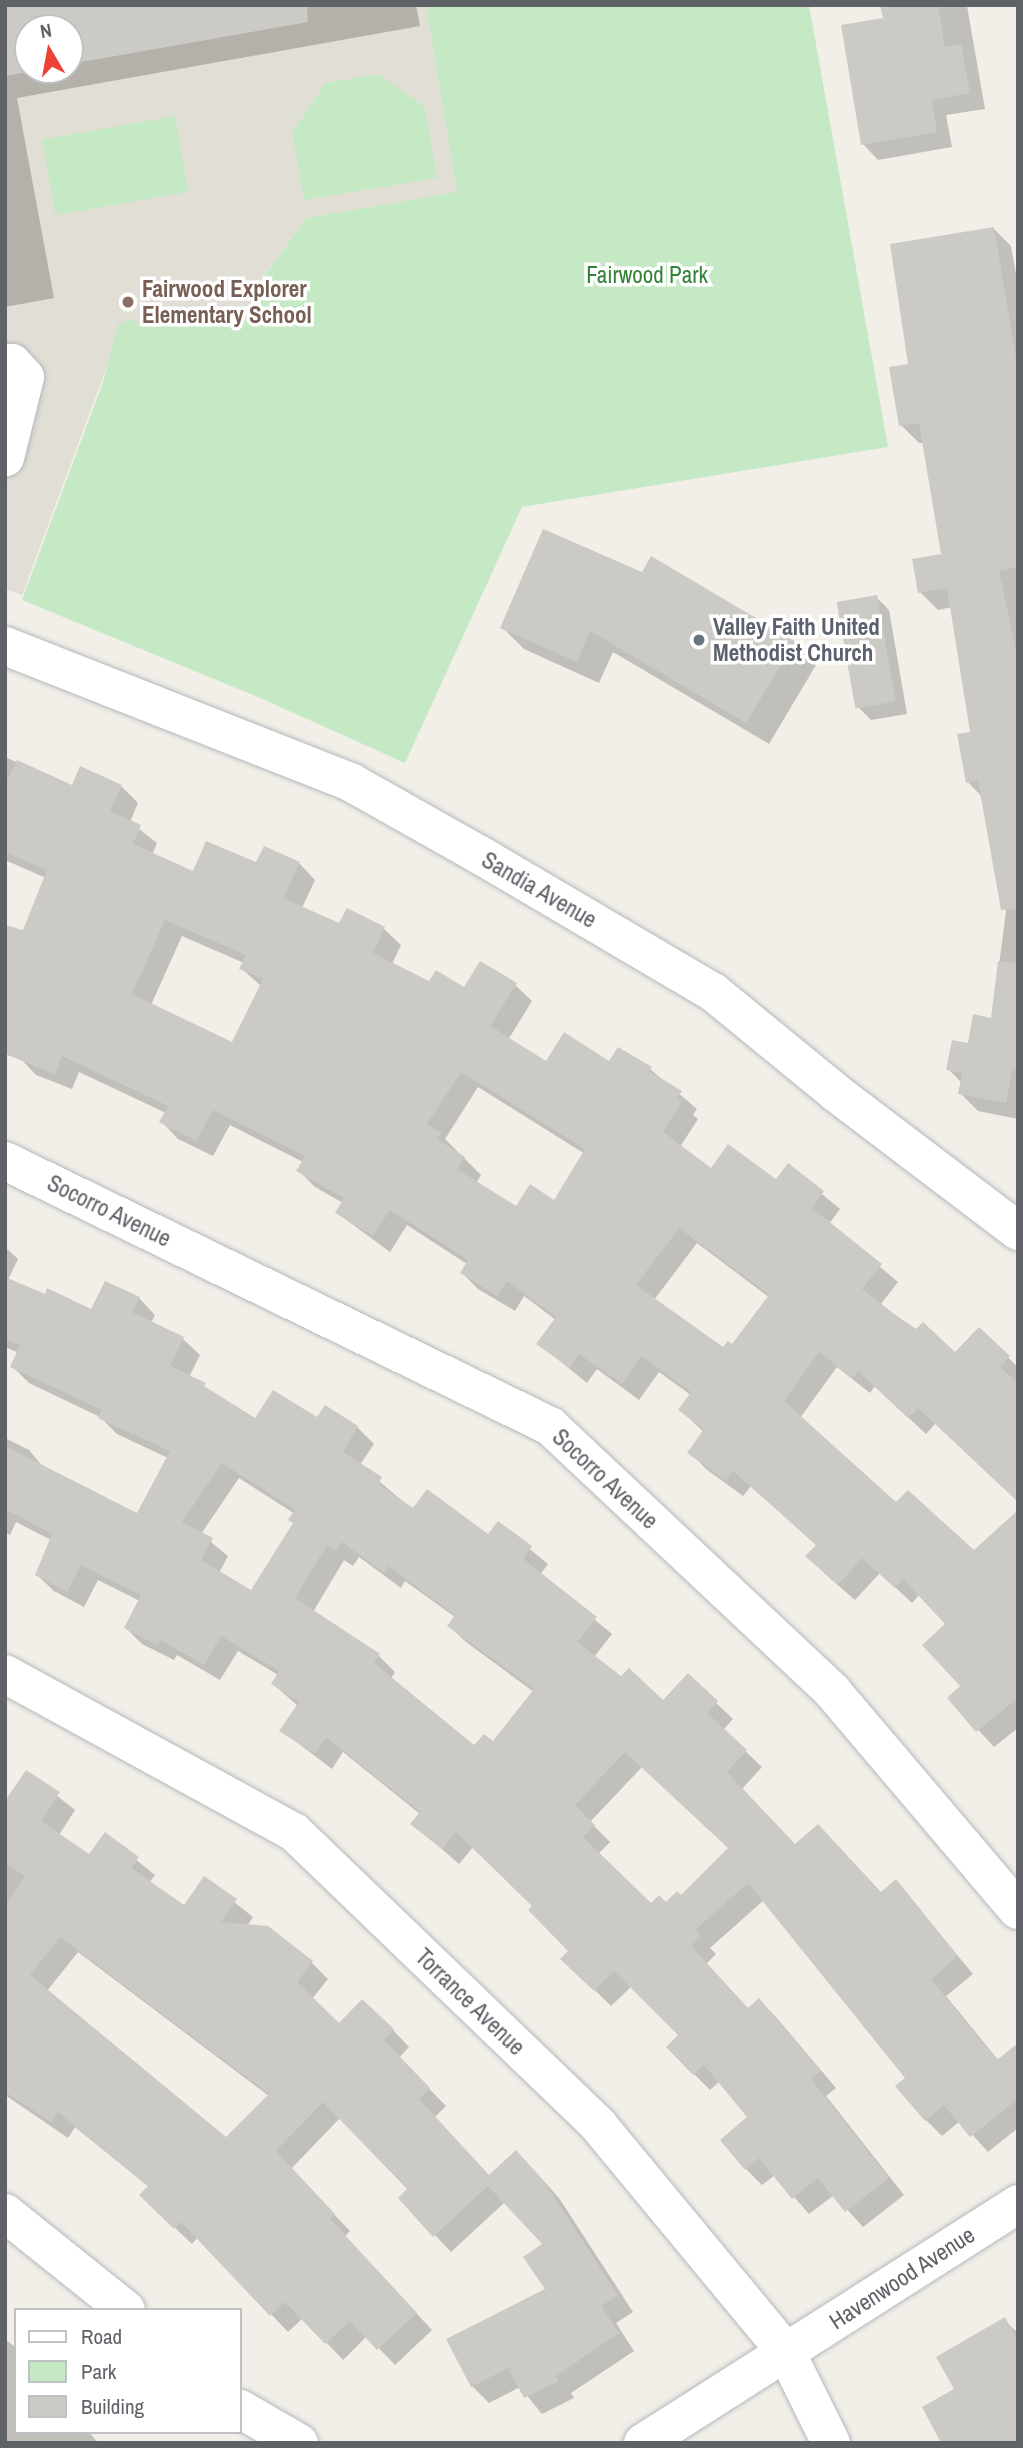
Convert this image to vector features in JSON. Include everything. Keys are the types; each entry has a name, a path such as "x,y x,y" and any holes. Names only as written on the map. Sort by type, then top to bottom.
{"street":[{"path":"5,363 12,363 25,377 5,458"},
{"name":"Sandia Avenue","path":"5,646 352,783 480,855 713,992 835,1092 1018,1231"},
{"name":"Socorro Avenue","path":"5,1161 550,1426 832,1691 1018,1910"},
{"name":"Torrance Avenue","path":"5,1674 294,1832 599,2126 786,2352 831,2443"},
{"name":"Havenwood Avenue","path":"643,2443 1018,2204"},
{"path":"5,2213 123,2308"},
{"path":"242,2410 299,2443"}],"shaded area":[{"name":"Fairwood Explorer Elementary School","path":"5,5 426,5 458,192 306,218 248,298 254,305 120,331 22,595 5,589"}],"green space":[{"name":"Fairwood Park","path":"426,5 809,5 888,447 522,507 405,763 258,697 22,600 103,382 118,324 131,319 143,327 253,305 248,299 306,218 457,192"},
{"path":"379,74 425,107 437,178 304,200 292,132 326,83"},
{"path":"175,116 188,192 55,215 42,139"}],"building":[{"path":"5,5 307,5 308,22 84,62 84,14 14,14 14,74 5,76"},
{"path":"880,5 938,5 945,47 961,44 970,93 932,100 937,132 861,145 841,25 883,18"},
{"path":"994,227 1018,370 1018,567 999,571 1018,660 1018,909 1001,910 978,781 966,783 957,734 970,732 947,588 918,593 912,559 941,554 919,423 899,426 889,367 908,364 890,244"},
{"name":"Valley Faith United Methodist Church","path":"543,529 642,572 651,556 795,641 746,723 590,631 577,662 500,628"},
{"path":"877,595 896,701 855,708 837,602"},
{"path":"17,760 72,785 80,766 122,785 110,811 141,825 133,844 193,871 206,841 256,862 264,846 300,862 283,898 339,923 347,908 385,927 373,953 429,981 436,970 464,987 480,961 517,983 490,1026 546,1061 564,1032 609,1061 618,1047 652,1067 649,1071 682,1091 677,1098 682,1101 663,1132 711,1168 728,1144 776,1179 788,1163 824,1191 812,1208 882,1264 862,1289 915,1330 923,1322 955,1352 979,1327 1010,1356 1000,1367 1018,1383 1018,1502 918,1408 908,1418 858,1371 852,1378 819,1352 784,1401 896,1502 908,1490 974,1550 1018,1510 1018,1698 976,1732 947,1698 960,1686 922,1645 945,1624 903,1579 895,1588 862,1558 838,1585 805,1556 816,1545 733,1471 726,1481 687,1453 704,1429 678,1410 691,1392 641,1356 622,1384 579,1354 570,1368 536,1344 556,1317 507,1281 497,1296 460,1273 468,1260 390,1210 373,1236 335,1213 344,1198 296,1171 305,1156 213,1110 196,1141 159,1122 168,1106 62,1056 55,1074 5,1054 5,925 23,930 47,870 5,852 5,785","holes":["165,920 246,955 239,969 263,979 232,1042 132,994","461,1072 585,1149 554,1200 530,1184 516,1206 457,1169 465,1157 437,1139 441,1133 427,1124","679,1228 769,1295 732,1344 728,1341 723,1347 636,1285"]},
{"path":"998,961 1018,963 1018,1069 1013,1068 1006,1103 958,1094 962,1073 946,1070 952,1040 968,1043 973,1014 991,1018"},
{"path":"5,1277 45,1294 47,1288 91,1309 105,1281 140,1297 132,1312 184,1337 170,1366 206,1383 204,1386 255,1418 273,1390 317,1417 325,1405 358,1426 343,1452 382,1477 378,1484 413,1508 427,1489 488,1534 498,1521 532,1546 523,1559 597,1617 577,1642 621,1676 629,1668 663,1700 688,1673 718,1701 707,1713 747,1750 727,1772 795,1844 818,1824 881,1892 896,1879 958,1956 931,1979 997,2060 1018,2043 1018,2099 970,2137 944,2105 925,2121 895,2086 905,2078 748,1883 695,1930 701,1936 691,1946 748,2008 759,1998 821,2071 811,2079 889,2178 845,2212 818,2178 792,2199 759,2158 745,2170 720,2140 747,2117 704,2065 693,2075 666,2047 678,2035 614,1971 594,1991 560,1959 568,1951 528,1910 532,1906 456,1832 442,1849 410,1824 420,1812 326,1737 315,1754 279,1731 299,1702 271,1684 279,1671 221,1636 204,1665 160,1640 157,1645 124,1628 141,1595 81,1565 67,1592 35,1575 52,1534 5,1509 5,1446 137,1513 170,1451 98,1418 102,1410 10,1367 20,1345 5,1339","holes":["222,1463 295,1510 288,1520 293,1523 251,1590 201,1560 213,1538 182,1522","342,1542 384,1573 388,1566 455,1615 447,1626 534,1689 493,1741 484,1734 474,1745 374,1663 380,1654 295,1598 327,1545 336,1551","625,1752 728,1848 681,1895 677,1891 666,1902 659,1895 651,1903 583,1837 595,1825 575,1805"]},
{"path":"26,1770 60,1792 41,1821 89,1854 105,1832 139,1857 131,1868 184,1905 204,1876 237,1899 221,1922 268,1926 313,1961 297,1982 339,2023 362,1999 394,2029 384,2040 430,2088 419,2099 489,2175 516,2150 543,2180 618,2295 601,2306 619,2333 556,2376 559,2381 524,2398 508,2368 471,2387 446,2339 545,2289 523,2257 542,2244 488,2186 433,2237 398,2198 407,2189 323,2102 276,2151 335,2214 330,2219 417,2313 377,2350 350,2321 325,2344 285,2302 270,2316 181,2222 174,2229 139,2195 148,2186 58,2112 51,2122 5,2092 5,1905 25,1876 5,1863 5,1801","holes":["60,1937 269,2094 226,2137 30,1975"]},
{"path":"1005,2317 1018,2341 1018,2443 941,2443 922,2407 954,2389 936,2357"}],"place":[{"name":"Fairwood Explorer Elementary School","path":"128,302"},
{"name":"Valley Faith United Methodist Church","path":"699,640"}]}
